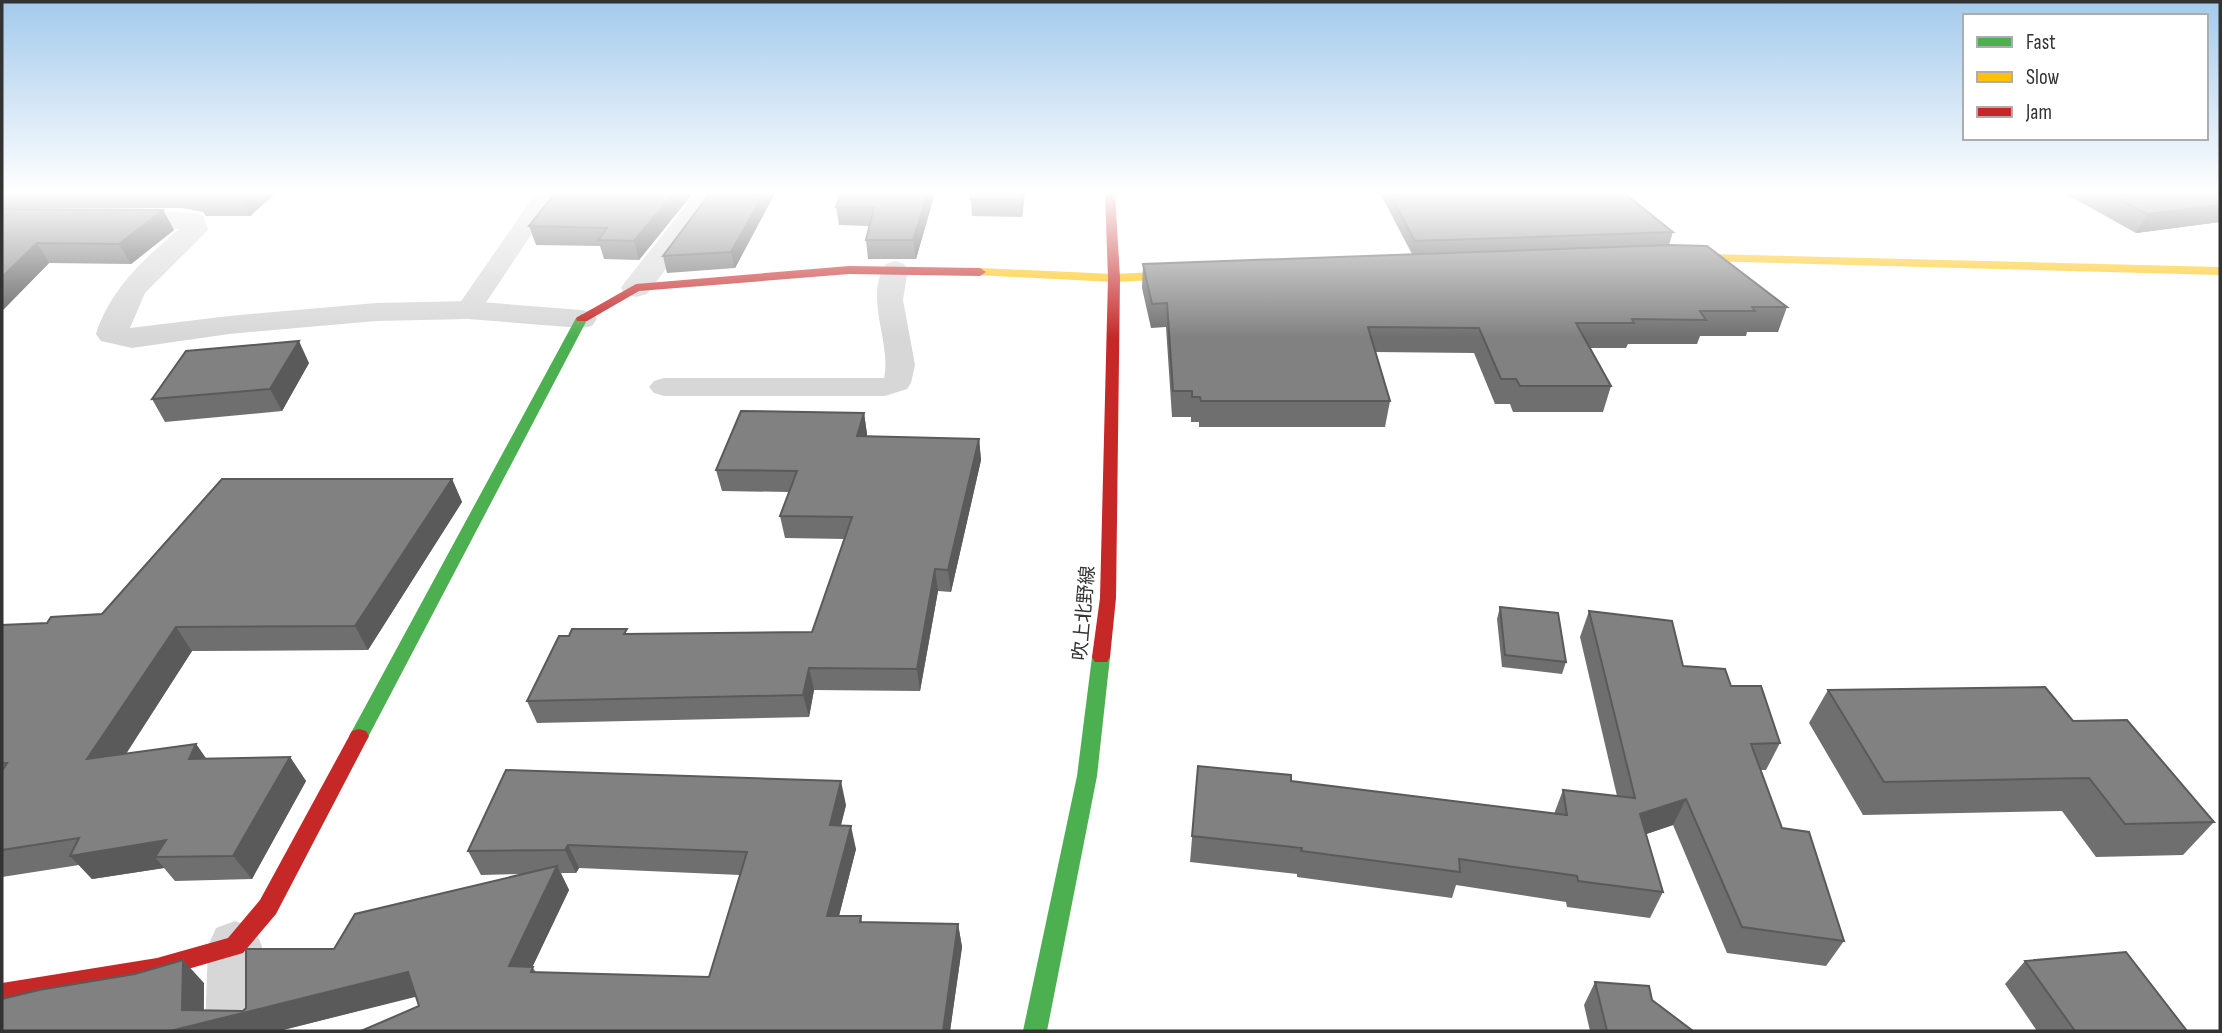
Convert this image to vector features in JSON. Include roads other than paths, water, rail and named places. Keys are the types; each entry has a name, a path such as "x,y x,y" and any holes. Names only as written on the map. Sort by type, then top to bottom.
{"street":[{"path":"182,241 131,288 115,321 113,334 132,338 229,325 363,313 468,310 581,319"},
{"path":"2,994 157,968 235,946 268,907 581,319 636,288 672,241"},
{"name":"吹上北野線","path":"1035,1031 1087,776 1108,598 1114,278 1112,241"},
{"path":"1649,257 1921,261 2220,271"},
{"path":"636,288 849,270 895,269 1114,278 1210,274"},
{"path":"234,1031 235,946"}],"lane":[{"path":"468,310 515,241"},
{"path":"664,387 885,387 897,383 901,365 890,300 895,269"}]}
